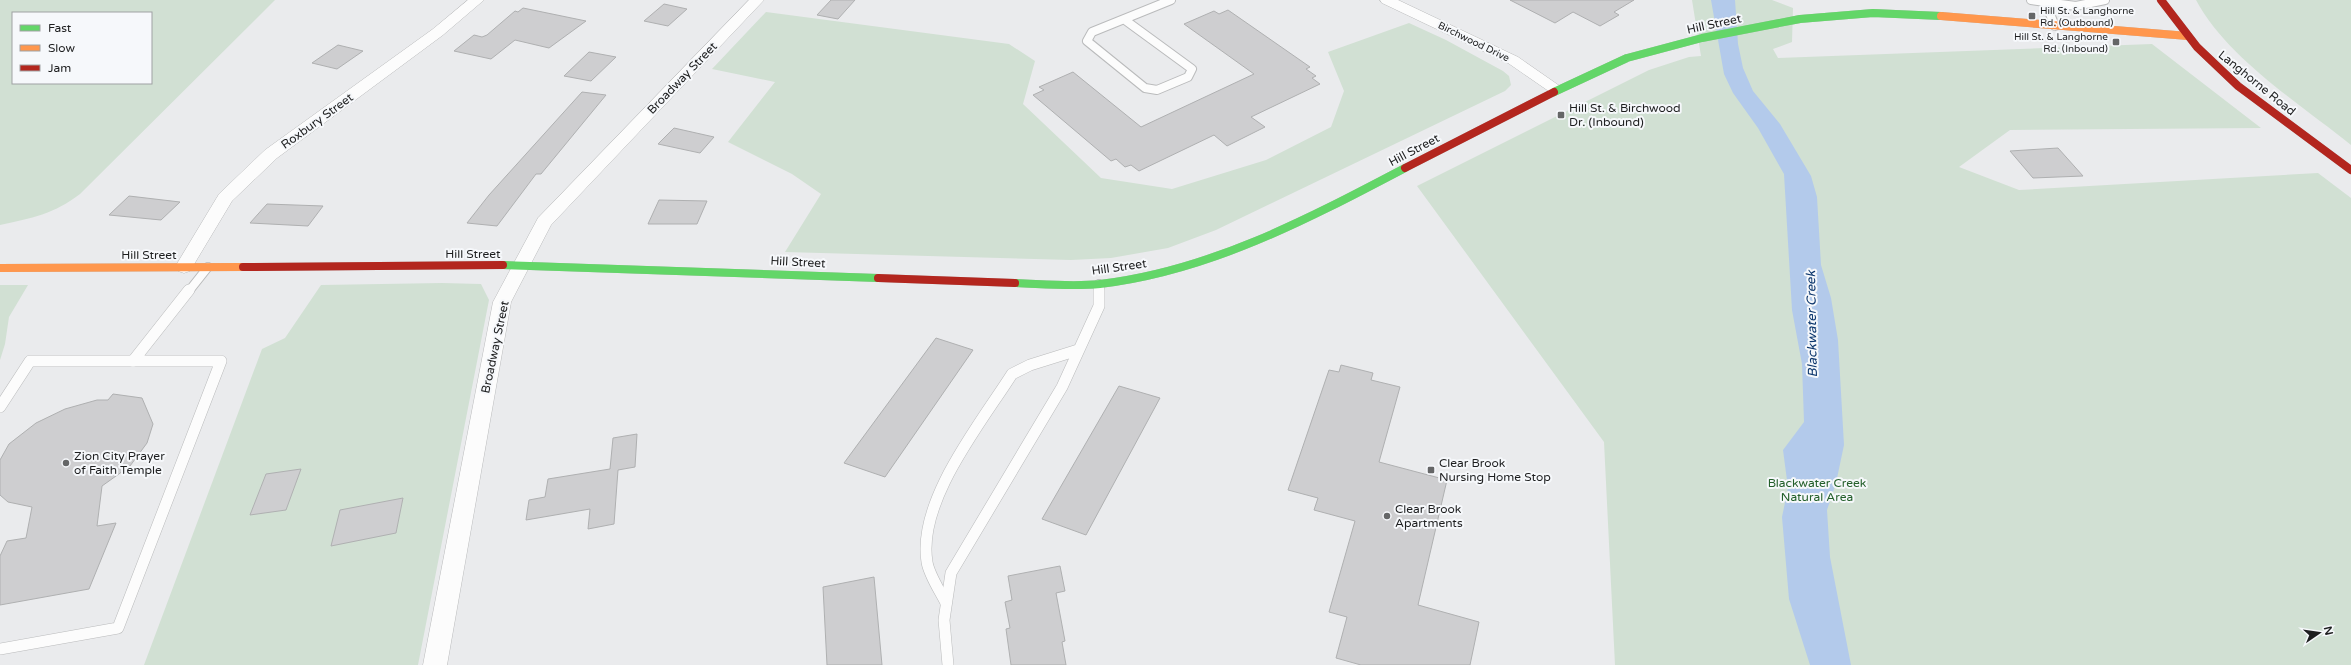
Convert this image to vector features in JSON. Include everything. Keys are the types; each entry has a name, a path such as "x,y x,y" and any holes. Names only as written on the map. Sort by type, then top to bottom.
{"street":[{"name":"Roxbury Street","path":"184,267 225,198 271,154 438,32 478,0"},
{"name":"Broadway Street","path":"435,665 502,302 544,222 756,0"},
{"name":"Langhorne Road","path":"2161,0 2188,36 2221,71 2261,104 2351,170"},
{"name":"Birchwood Drive","path":"1397,2 1514,60 1556,89"},
{"name":"Hill Street","path":"0,268 522,265 1044,284 1099,284 1191,266 1264,239 1348,198 1556,89 1627,58 1702,38 1783,22 1826,16 1873,13 1935,16 2188,36"}],"lane":[{"path":"1125,20 1192,69 1188,77 1157,90 1146,88 1087,41 1092,32 1125,20 1171,0"},
{"path":"2031,0 2076,6 2106,0"},
{"path":"2045,2 2055,26"},
{"path":"133,361 208,267"},
{"path":"948,665 944,620 951,573 1062,387 1099,306 1099,284"},
{"path":"946,603 927,562 928,530 942,483 1012,374 1030,365 1078,350"},
{"path":"0,407 30,361 221,361 118,628 0,649"}],"green space":[{"path":"0,0 275,0 80,194 52,211 0,225"},
{"name":"Blackwater Creek Natural Area","path":"1692,0 1772,0 1793,8 1792,42 1773,49 1778,58 2152,44 2261,128 2010,130 1959,167 2019,190 2318,173 2351,198 2351,665 1615,665 1604,442 1417,186 1649,70 1689,57 1701,56"},
{"path":"2196,0 2351,0 2351,145 2245,61 2209,21"},
{"path":"766,12 1009,44 1035,61 1023,104 1101,178 1172,189 1266,160 1331,127 1344,91 1328,52 1409,23 1446,40 1503,71 1509,76 1511,85 1505,91 1216,230 1168,248 1111,258 1071,260 785,252 821,194 792,174 728,142 775,82 712,69"},
{"path":"442,283 481,284 489,300 418,665 144,665 262,349 285,338 321,285"},
{"path":"0,285 28,285 9,317 5,344 0,360"}],"water":[{"name":"Blackwater Creek","path":"1711,0 1735,0 1738,44 1743,68 1753,91 1780,124 1811,176 1817,197 1821,265 1831,298 1838,340 1844,445 1836,483 1827,510 1830,557 1851,665 1810,665 1789,599 1782,517 1788,488 1783,450 1804,422 1802,364 1792,310 1784,174 1758,128 1733,93 1724,74"}],"building":[{"path":"831,0 855,0 838,19 817,15"},
{"path":"1510,0 1634,0 1614,12 1619,15 1600,26 1573,12 1555,23"},
{"path":"664,4 687,9 668,26 644,21"},
{"path":"523,8 586,21 549,48 515,40 491,59 454,51 474,35 482,37 487,35 515,11 518,12"},
{"path":"1228,10 1310,67 1306,69 1316,76 1312,78 1320,84 1251,117 1265,127 1227,146 1214,135 1139,171 1131,165 1125,167 1116,159 1111,161 1033,95 1044,90 1039,87 1073,72 1141,127 1254,74 1184,24 1214,11 1219,14"},
{"path":"338,45 363,51 337,69 312,63"},
{"path":"589,52 616,57 591,81 564,76"},
{"path":"582,92 606,95 541,174 536,174 497,226 467,223 489,195"},
{"path":"674,128 714,137 700,153 658,144"},
{"path":"2058,148 2083,176 2033,178 2010,151"},
{"path":"129,196 180,202 161,220 109,215"},
{"path":"659,200 707,201 697,224 648,224"},
{"path":"267,204 323,206 308,226 250,223"},
{"path":"936,338 973,350 885,477 844,463"},
{"name":"Clear Brook Apartments","path":"1341,365 1373,373 1371,380 1400,387 1379,462 1447,480 1418,605 1479,622 1470,665 1361,665 1336,658 1347,617 1329,612 1355,521 1314,510 1318,498 1288,490 1329,370 1339,372"},
{"path":"1119,386 1160,398 1086,535 1042,519"},
{"name":"Zion City Prayer of Faith Temple","path":"113,394 142,398 153,424 147,443 130,466 102,486 97,526 116,523 89,589 0,605 0,556 7,541 26,538 32,507 8,502 0,495 0,460 9,444 36,423 65,409 97,400 108,400"},
{"path":"637,434 635,467 618,470 614,524 588,529 590,509 526,520 529,500 545,497 548,479 610,469 613,438"},
{"path":"301,469 286,510 250,515 266,474"},
{"path":"403,498 396,533 331,546 340,510"},
{"path":"1060,566 1065,591 1056,593 1065,641 1062,642 1066,665 1011,665 1006,629 1010,628 1005,602 1012,600 1008,576"},
{"path":"874,577 882,665 827,665 823,587"}],"traffic: fast":[{"path":"1554,92 1627,58 1702,38 1800,19 1873,13 1941,16"},
{"path":"1015,283 1090,285 1141,278 1181,268 1258,241 1332,206 1405,168"},
{"path":"503,265 878,278"}],"traffic: slow":[{"path":"1941,16 2188,36"},
{"path":"0,268 243,267"}],"traffic: jam":[{"path":"2161,0 2197,47 2238,86 2351,170"},
{"path":"1405,168 1554,92"},
{"path":"243,267 503,265"},
{"path":"878,278 1015,283"}],"place":[{"name":"Hill St. & Langhorne Rd. (Outbound)","path":"2032,16"},
{"name":"Hill St. & Langhorne Rd. (Inbound)","path":"2116,42"},
{"name":"Hill St. & Birchwood Dr. (Inbound)","path":"1561,115"},
{"name":"Zion City Prayer of Faith Temple","path":"66,463"},
{"name":"Clear Brook Nursing Home Stop","path":"1431,470"},
{"name":"Clear Brook Apartments","path":"1387,516"}]}
